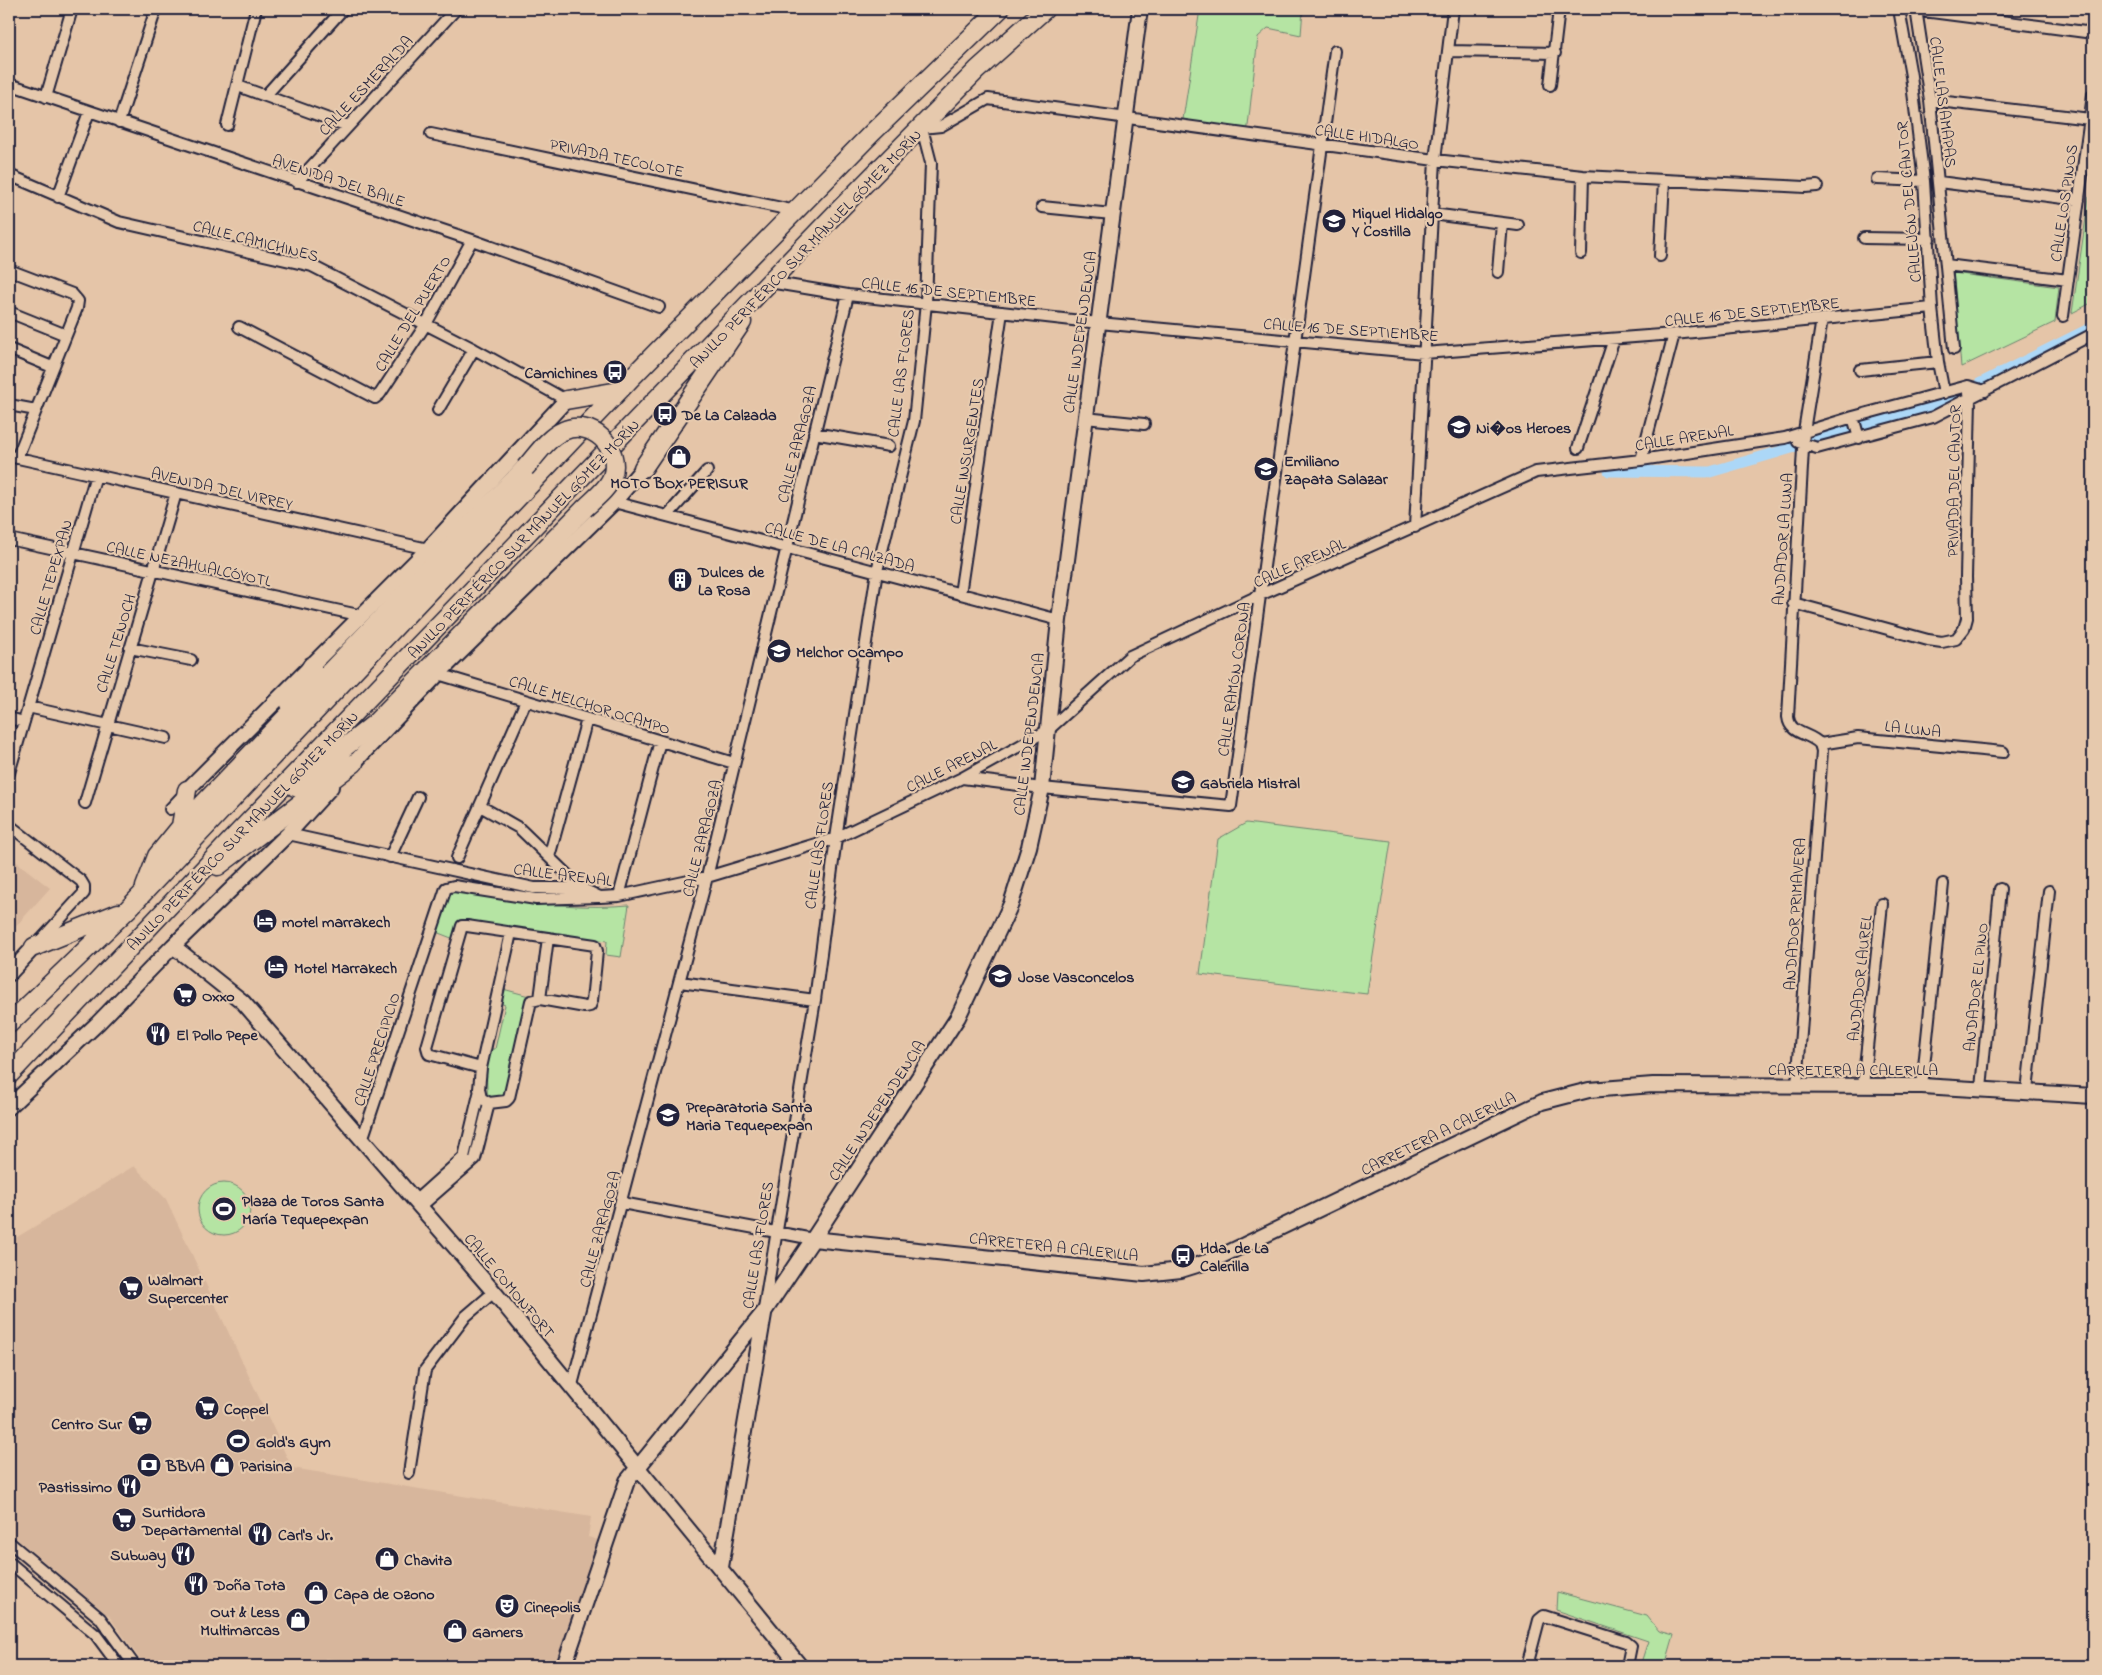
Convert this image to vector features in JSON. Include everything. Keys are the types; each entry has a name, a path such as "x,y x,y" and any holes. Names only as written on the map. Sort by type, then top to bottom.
{"highway":[{"name":"ANILLO PERIFÉRICO SUR MANUEL GÓMEZ MORÍN","path":"9,1024 128,910 619,391 872,132 1000,9"},
{"name":"ANILLO PERIFÉRICO SUR MANUEL GÓMEZ MORÍN","path":"9,1075 237,834 770,282 978,70 1045,9"},
{"path":"643,468 770,282"},
{"path":"566,400 619,391"},
{"path":"142,894 157,856 181,826 525,468 563,431 581,428 598,434 610,448 614,460 609,484 374,724 237,834"},
{"path":"277,727 312,666"},
{"path":"174,900 354,763"},
{"path":"181,826 187,790"},
{"path":"34,947 128,910"},
{"path":"9,1089 28,1055"}],"street":[{"path":"46,97 72,9"},
{"path":"120,122 156,9"},
{"path":"227,125 256,9"},
{"path":"266,95 343,9"},
{"name":"CALLE ESMERALDA","path":"297,182 456,9"},
{"name":"CALLE INDEPENDENCIA","path":"564,1666 627,1480 764,1312 813,1239 958,1017 1011,904 1029,847 1042,788 1059,620 1099,323 1124,118 1140,9"},
{"path":"1415,527 1435,160 1453,9"},
{"path":"1550,84 1559,9"},
{"name":"CALLEJÓN DEL CANTOR","path":"1899,9 1912,76 1924,181 1932,308 1938,362 1944,392"},
{"path":"1916,9 2093,33"},
{"name":"CALLE LAS AMAPAS","path":"1916,9 1930,100 1954,348"},
{"name":"CALLE RAMÓN CORONA","path":"1042,788 1231,806 1335,51"},
{"path":"1448,51 1555,53"},
{"name":"AVENIDA DEL BAILE","path":"9,84 472,240 659,307"},
{"path":"238,86 348,126"},
{"name":"CALLE LOS PINOS","path":"2063,316 2093,95"},
{"name":"CALLE HIDALGO","path":"922,128 942,126 988,99 1435,160 1584,176 1664,181 1817,186"},
{"path":"1930,100 2090,119"},
{"path":"58,197 89,112"},
{"name":"CALLE LAS FLORES","path":"720,1567 815,1000 836,838 877,571 914,421 926,302 931,163 922,128"},
{"name":"PRIVADA TECOLOTE","path":"431,134 796,211"},
{"name":"CALLE CAMICHINES","path":"9,175 119,222 312,266 474,349 566,400"},
{"path":"1581,253 1584,176"},
{"path":"1877,180 1924,181"},
{"path":"1660,256 1664,181"},
{"path":"1939,182 2079,200"},
{"path":"1042,207 1112,214"},
{"path":"1432,214 1518,225"},
{"path":"1498,272 1502,223"},
{"path":"1864,238 1928,239"},
{"name":"CALLE DEL PUERTO","path":"239,327 375,398 380,394 426,324 472,240"},
{"path":"1946,265 2068,280"},
{"path":"9,270 72,294 78,301 77,308 36,410 13,457"},
{"name":"CALLE 16 DE SEPTIEMBRE","path":"770,282 848,295 926,302 1099,323 1424,353 1674,334 1932,308"},
{"name":"CALLE ZARAGOZA","path":"572,1385 622,1203 707,877 848,295"},
{"path":"9,312 66,335"},
{"name":"CALLE INSURGENTES","path":"960,594 1002,312"},
{"name":"ANDADOR LA LUNA","path":"1820,744 1789,725 1793,602 1804,431 1822,319"},
{"path":"1641,460 1674,334"},
{"name":"CALLE ARENAL","path":"288,834 534,888 581,888 600,897 620,896 707,877 836,838 962,778 1048,730 1130,656 1260,595 1536,472 1641,460 1785,438 1804,431 1856,428 1933,417 2093,334"},
{"path":"1578,448 1614,339"},
{"path":"9,349 52,367"},
{"path":"438,410 474,349"},
{"path":"1860,370 1938,362"},
{"path":"1968,386 1985,391"},
{"name":"CALLE ARENAL","path":"1785,438 1817,448 1856,428 1944,392 1968,386"},
{"name":"PRIVADA DEL CANTOR","path":"1793,602 1928,640 1949,641 1961,634 1967,618 1966,577 1970,399 1968,386"},
{"path":"170,809 428,549 566,400"},
{"path":"9,405 36,410"},
{"path":"1085,418 1144,424"},
{"path":"814,433 890,446"},
{"name":"AVENIDA DEL VIRREY","path":"13,457 428,549"},
{"path":"9,1107 98,1023 173,946 288,834 438,674 614,502 643,468"},
{"path":"667,516 707,471"},
{"name":"CALLE TEPEXPAN","path":"9,773 96,475"},
{"name":"CALLE TENOCH","path":"85,803 176,493"},
{"name":"CALLE DE LA CALZADA","path":"614,502 1059,620"},
{"name":"CALLE NEZAHUALCÓYOTL","path":"9,539 363,616"},
{"path":"130,648 192,660"},
{"name":"CALLE MELCHOR OCAMPO","path":"438,674 734,763"},
{"path":"457,858 526,700"},
{"path":"28,707 166,738"},
{"path":"9,718 24,722"},
{"path":"549,857 587,719"},
{"name":"LA LUNA","path":"1820,744 1858,738 2003,752"},
{"path":"620,896 660,741"},
{"name":"ANDADOR PRIMAVERA","path":"1797,1086 1822,751 1820,744"},
{"path":"962,778 1042,788"},
{"path":"390,857 418,797"},
{"path":"480,806 519,828 581,888"},
{"path":"9,825 81,881 84,886 84,893 9,974"},
{"path":"1922,1086 1943,884"},
{"name":"CALLE PRECIPICIO","path":"362,1140 446,888 454,886 536,899 600,897"},
{"name":"ANDADOR EL PINO","path":"1981,1088 2000,889"},
{"path":"2027,1091 2049,892"},
{"name":"ANDADOR LAUREL","path":"1863,1086 1882,904"},
{"path":"479,1094 489,1103 502,1103 508,1098 532,1000 540,999 585,1007 590,1006 596,946 462,926 427,1052 430,1055 481,1068"},
{"path":"417,1204 438,1180 464,1157 479,1094 481,1068 512,933"},
{"path":"540,999 548,938"},
{"name":"CALLE COMONFORT","path":"173,946 243,1002 494,1292 800,1666"},
{"path":"680,982 815,1000"},
{"name":"CARRETERA A CALERILLA","path":"813,1239 1144,1274 1181,1270 1213,1260 1542,1102 1589,1090 1653,1085 1922,1086 2093,1096"},
{"path":"417,1204 475,1160 489,1103"},
{"path":"622,1203 813,1239"},
{"path":"409,1473 425,1370 466,1316 494,1292"},
{"path":"9,1542 100,1618 135,1666"},
{"path":"9,1562 96,1635 119,1666"},
{"path":"1527,1666 1539,1620 1544,1616 1626,1642 1631,1646 1627,1666"}],"shaded area":[{"path":"9,856 50,888 9,934"},
{"name":"Centro Sur","path":"134,1166 166,1199 292,1468 591,1517 588,1537 598,1540 555,1666 386,1666 325,1658 324,1666 145,1666 109,1616 9,1532 9,1242"}],"green space":[{"path":"1200,9 1303,9 1301,35 1268,28 1258,37 1247,135 1182,126"},
{"path":"2089,197 2093,197 2093,302 2072,313"},
{"path":"1953,273 2059,287 2055,322 1961,367"},
{"path":"1246,823 1391,841 1367,994 1200,974 1218,839"},
{"path":"454,891 520,901 563,905 629,905 621,957 606,955 607,941 460,921 454,939 436,932 450,894"},
{"path":"503,989 529,996 506,1096 501,1100 489,1098 487,1074 489,1049 495,1049 505,1005 500,1003"},
{"name":"Plaza de Toros Santa María Tequepexpan","path":"219,1183 229,1183 243,1190 250,1204 250,1214 243,1228 229,1235 219,1235 209,1231 202,1224 198,1214 198,1204 202,1194 209,1187"},
{"path":"1557,1592 1647,1616 1659,1631 1674,1635 1665,1666 1640,1666 1648,1641 1556,1610"}],"waterway":[{"path":"1979,384 2093,327"},
{"path":"1811,442 1941,404 1966,391"},
{"path":"1609,471 1710,472 1795,447"}],"place":[{"name":"Miguel Hidalgo Y Costilla","path":"1334,221"},
{"name":"Camichines","path":"615,372"},
{"name":"De La Calzada","path":"665,414"},
{"name":"Ni�os Heroes","path":"1459,427"},
{"name":"MOTO BOX PERISUR","path":"679,457"},
{"name":"Emiliano Zapata Salazar","path":"1266,469"},
{"name":"Dulces de La Rosa","path":"680,580"},
{"name":"Melchor Ocampo","path":"779,651"},
{"name":"Gabriela Mistral","path":"1183,782"},
{"name":"motel marrakech","path":"265,921"},
{"name":"Motel Marrakech","path":"276,967"},
{"name":"Jose Vasconcelos","path":"1000,976"},
{"name":"Oxxo","path":"185,995"},
{"name":"El Pollo Pepe","path":"158,1034"},
{"name":"Preparatoria Santa Maria Tequepexpan","path":"668,1115"},
{"name":"Plaza de Toros Santa María Tequepexpan","path":"224,1209"},
{"name":"Hda. de La Calerilla","path":"1183,1256"},
{"name":"Walmart Supercenter","path":"131,1288"},
{"name":"Coppel","path":"207,1408"},
{"name":"Centro Sur","path":"140,1423"},
{"name":"Gold's Gym","path":"238,1441"},
{"name":"BBVA","path":"149,1465"},
{"name":"Parisina","path":"222,1465"},
{"name":"Pastissimo","path":"129,1486"},
{"name":"Surtidora Departamental","path":"124,1520"},
{"name":"Carl's Jr.","path":"260,1534"},
{"name":"Subway","path":"183,1554"},
{"name":"Chavita","path":"387,1559"},
{"name":"Doña Tota","path":"196,1584"},
{"name":"Capa de Ozono","path":"316,1593"},
{"name":"Cinepolis","path":"507,1606"},
{"name":"Out & Less Multimarcas","path":"298,1620"},
{"name":"Gamers","path":"455,1631"}]}
